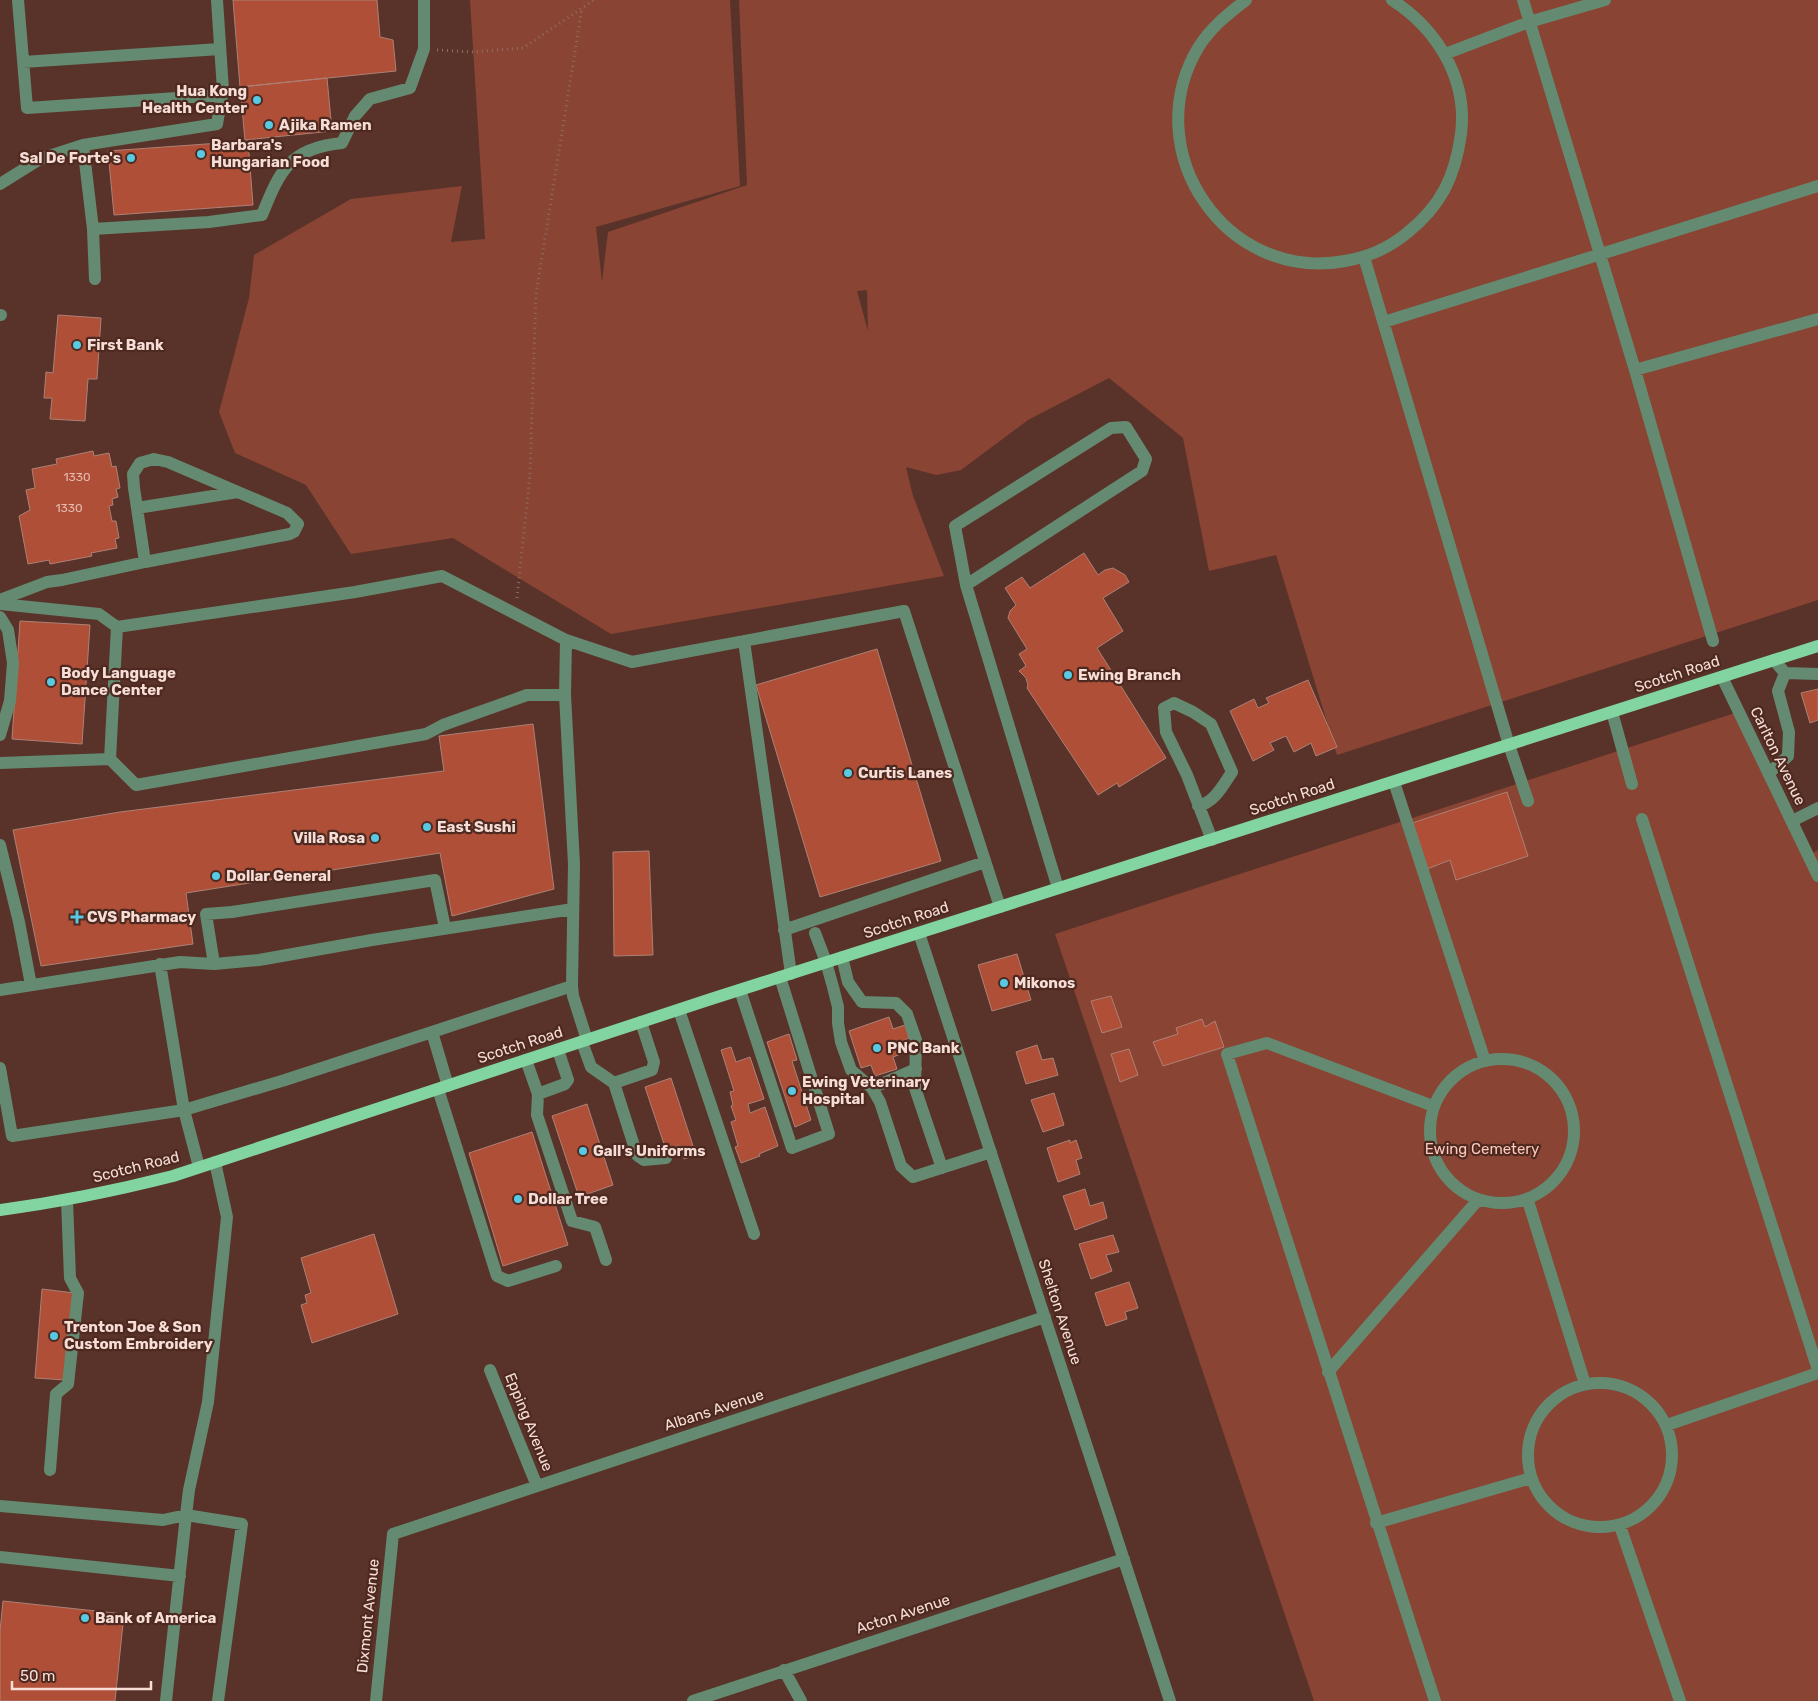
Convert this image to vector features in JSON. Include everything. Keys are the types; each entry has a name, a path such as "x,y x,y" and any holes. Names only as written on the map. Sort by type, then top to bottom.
{"main road":[{"name":"Scotch Road","path":"0,1210 104,1193 173,1176 785,975 1818,646"}],"street":[{"path":"18,0 27,108 222,95"},
{"path":"0,184 40,159 83,145 217,124 222,95 217,0"},
{"path":"93,229 209,222 262,214 282,171 297,156 322,145 342,143 355,116 370,99 410,88 424,49 424,0"},
{"path":"1246,0 1220,20 1198,48 1184,79 1178,113 1180,147 1191,180 1209,210 1233,234 1263,252 1296,262 1330,264 1364,257 1396,242 1424,220 1445,191 1458,158 1462,122 1458,87 1445,54 1429,31 1410,12 1392,0"},
{"path":"1523,0 1635,370 1713,642"},
{"path":"1445,54 1529,22 1605,0"},
{"path":"23,62 220,49"},
{"path":"83,145 93,229 94,279"},
{"path":"1384,322 1818,186"},
{"path":"1364,257 1509,745 1528,801"},
{"path":"1635,370 1818,319"},
{"path":"966,585 1142,471 1146,459 1126,427 1111,428 955,526 966,585 1058,888"},
{"path":"0,600 47,582 290,534 294,532 298,524 287,512 168,462 154,459 140,463 133,474 145,562"},
{"path":"137,508 239,492"},
{"path":"0,604 99,614 117,627 355,592 442,576 516,612 566,640 632,662 904,611 1000,907"},
{"path":"0,617 8,630 13,663 10,700 0,735"},
{"path":"110,759 117,627"},
{"path":"566,640 565,695 574,864 572,909 573,996 591,1067 614,1083 637,1155 644,1160 666,1158"},
{"path":"740,990 792,1148 829,1134 785,975 784,930 744,641"},
{"path":"1774,660 1785,673 1818,674"},
{"path":"1769,773 1788,756 1789,732 1778,691 1785,673"},
{"name":"Carlton Avenue","path":"1722,677 1818,876"},
{"path":"0,763 110,759 136,785 426,734 443,725 527,695 565,695"},
{"path":"1198,806 1205,804 1218,794 1232,772 1211,724 1193,712 1174,703 1164,708 1166,732 1187,775 1198,806 1212,840"},
{"path":"1612,712 1632,784"},
{"path":"1394,782 1485,1061"},
{"path":"1792,822 1818,808"},
{"path":"1642,819 1818,1371 1666,1425"},
{"path":"0,845 19,922 30,985"},
{"path":"784,930 985,862"},
{"path":"214,964 206,914 232,912 435,880 445,928"},
{"path":"0,990 160,964 180,962 214,964 259,960 445,928 572,909"},
{"path":"815,933 826,962 838,1007 841,1042 852,1070 872,1088 880,1102 901,1166 913,1177 991,1152"},
{"name":"Shelton Avenue","path":"919,933 1170,1701"},
{"path":"842,957 848,982 862,1002 896,1003 907,1014 916,1040 915,1088 942,1168"},
{"path":"160,964 184,1110 199,1167"},
{"path":"0,1068 12,1136 184,1110 285,1080 572,986"},
{"path":"679,1010 754,1234"},
{"path":"614,1083 652,1070 654,1062 641,1022"},
{"path":"432,1032 443,1087 497,1276 508,1281 556,1266"},
{"path":"1433,1106 1267,1043 1227,1054 1435,1701"},
{"path":"538,1094 565,1084 568,1080 558,1050"},
{"path":"1512,1059 1535,1066 1554,1081 1568,1102 1574,1126 1572,1151 1562,1173 1548,1187 1528,1201 1500,1204 1478,1200 1458,1190 1443,1174 1432,1154 1429,1130 1433,1106 1446,1084 1464,1068 1485,1061 1512,1059"},
{"path":"526,1060 538,1094 537,1115 572,1221 595,1227 606,1260"},
{"path":"872,1088 916,1069"},
{"path":"166,1701 189,1490 208,1402 226,1217 215,1162"},
{"path":"50,1470 56,1394 68,1384 78,1293 70,1278 67,1200"},
{"path":"1328,1372 1478,1200"},
{"path":"1528,1201 1585,1384"},
{"name":"Albans Avenue","path":"393,1534 1045,1317"},
{"name":"Epping Avenue","path":"490,1370 537,1486"},
{"path":"1610,1383 1633,1390 1653,1405 1666,1425 1673,1450 1670,1475 1660,1497 1642,1515 1620,1526 1598,1528 1576,1524 1557,1514 1541,1498 1531,1478 1527,1454 1532,1430 1544,1408 1562,1392 1585,1384 1610,1383"},
{"path":"1376,1522 1531,1478"},
{"path":"0,1506 163,1520 186,1515 242,1524 218,1701"},
{"path":"1620,1526 1680,1701"},
{"name":"Dixmont Avenue","path":"376,1701 393,1534"},
{"path":"0,1557 180,1576"},
{"name":"Acton Avenue","path":"693,1701 1124,1559"},
{"path":"784,1670 801,1701"}],"path":[{"path":"424,49 474,52 523,48 594,0"},
{"path":"516,612 530,474 536,294 582,8"}],"green space":[{"path":"470,0 730,0 740,186 596,227 602,282 608,232 747,185 739,0 1818,0 1818,600 1337,755 1276,555 1209,571 1183,438 1109,378 1028,420 961,470 936,475 906,467 913,496 944,576 611,634 453,538 351,554 306,485 235,453 219,412 249,298 254,255 351,199 462,186 451,242 485,239","holes":["867,290 868,331 857,291"]},
{"name":"Ewing Cemetery","path":"1735,713 1804,858 1818,850 1818,1701 1314,1701 1055,934"}],"building":[{"path":"233,0 377,0 380,37 393,40 396,71 240,87"},
{"path":"327,78 332,131 245,140 240,87"},
{"path":"248,141 253,205 114,215 108,151"},
{"name":"First Bank","path":"58,315 101,318 97,379 88,379 85,421 50,419 52,398 44,398 46,372 53,373"},
{"path":"93,451 94,456 109,453 112,467 116,466 120,488 116,489 118,497 112,499 113,505 109,506 112,521 116,521 119,538 115,539 117,548 91,553 92,556 50,564 49,560 28,564 19,516 30,510 26,490 35,488 32,469 57,464 56,459"},
{"name":"Ewing Branch","path":"1084,553 1098,575 1105,570 1113,568 1125,575 1129,582 1103,598 1123,631 1097,648 1166,758 1119,787 1117,783 1098,795 1027,688 1026,678 1019,671 1026,666 1019,654 1027,649 1008,618 1010,611 1016,605 1005,588 1022,577 1030,588"},
{"name":"Body Language Dance Center","path":"20,621 90,625 82,744 12,739"},
{"name":"Curtis Lanes","path":"877,649 941,861 820,897 756,685"},
{"path":"1308,680 1337,747 1316,756 1311,743 1294,752 1286,736 1270,743 1274,750 1253,761 1230,711 1254,699 1258,708 1269,703 1266,698"},
{"path":"1818,689 1818,720 1810,723 1801,693"},
{"path":"533,724 554,889 452,916 440,853 186,893 193,944 41,966 13,830 120,812 444,771 439,736"},
{"path":"1507,792 1528,856 1456,880 1450,860 1427,869 1412,823"},
{"path":"649,851 653,955 614,956 613,852"},
{"name":"Mikonos","path":"1017,954 1031,1000 992,1011 978,965"},
{"path":"1111,996 1122,1027 1102,1033 1091,1001"},
{"name":"PNC Bank","path":"889,1017 893,1029 905,1025 909,1038 898,1043 901,1054 893,1057 897,1069 875,1076 871,1065 861,1068 849,1031"},
{"path":"1202,1019 1205,1027 1215,1021 1224,1047 1163,1066 1153,1042 1178,1034 1176,1028"},
{"name":"Ewing Veterinary Hospital","path":"789,1034 797,1060 792,1061 811,1120 795,1127 767,1042"},
{"path":"1037,1045 1042,1060 1053,1058 1058,1075 1026,1084 1016,1052"},
{"path":"731,1047 736,1062 750,1057 764,1099 748,1104 750,1113 765,1107 778,1146 759,1154 760,1156 741,1163 735,1147 738,1146 731,1122 736,1120 731,1106 733,1105 730,1092 734,1091 721,1050"},
{"path":"1129,1049 1138,1075 1120,1082 1111,1054"},
{"path":"671,1078 696,1155 684,1159 679,1145 666,1150 645,1087"},
{"path":"1054,1093 1064,1125 1043,1132 1031,1100"},
{"name":"Gall's Uniforms","path":"587,1104 613,1185 579,1197 552,1116"},
{"name":"Dollar Tree","path":"532,1132 568,1245 503,1266 469,1153"},
{"path":"1070,1140 1070,1143 1076,1140 1082,1158 1076,1160 1080,1174 1058,1182 1047,1148"},
{"path":"1085,1189 1090,1206 1103,1202 1107,1218 1075,1230 1063,1196"},
{"path":"374,1234 398,1314 312,1343 301,1305 307,1303 305,1295 311,1293 301,1258"},
{"path":"1113,1235 1119,1252 1106,1255 1112,1271 1091,1279 1079,1244"},
{"path":"1129,1282 1138,1308 1125,1312 1127,1319 1106,1326 1095,1293"},
{"name":"Trenton Joe & Son Custom Embroidery","path":"42,1289 74,1293 65,1380 35,1378"},
{"path":"3,1601 124,1614 115,1701 0,1701 0,1631"}],"place":[{"name":"Hua Kong Health Center","path":"257,100"},
{"name":"Ajika Ramen","path":"269,125"},
{"name":"Barbara's Hungarian Food","path":"201,154"},
{"name":"Sal De Forte's","path":"131,158"},
{"name":"First Bank","path":"77,345"},
{"name":"Ewing Branch","path":"1068,675"},
{"name":"Body Language Dance Center","path":"51,682"},
{"name":"Curtis Lanes","path":"848,773"},
{"name":"East Sushi","path":"427,827"},
{"name":"Villa Rosa","path":"375,838"},
{"name":"Dollar General","path":"216,876"},
{"name":"CVS Pharmacy","path":"77,917"},
{"name":"Mikonos","path":"1004,983"},
{"name":"PNC Bank","path":"877,1048"},
{"name":"Ewing Veterinary Hospital","path":"792,1091"},
{"name":"Gall's Uniforms","path":"583,1151"},
{"name":"Dollar Tree","path":"518,1199"},
{"name":"Trenton Joe & Son Custom Embroidery","path":"54,1336"},
{"name":"Bank of America","path":"85,1618"}]}
